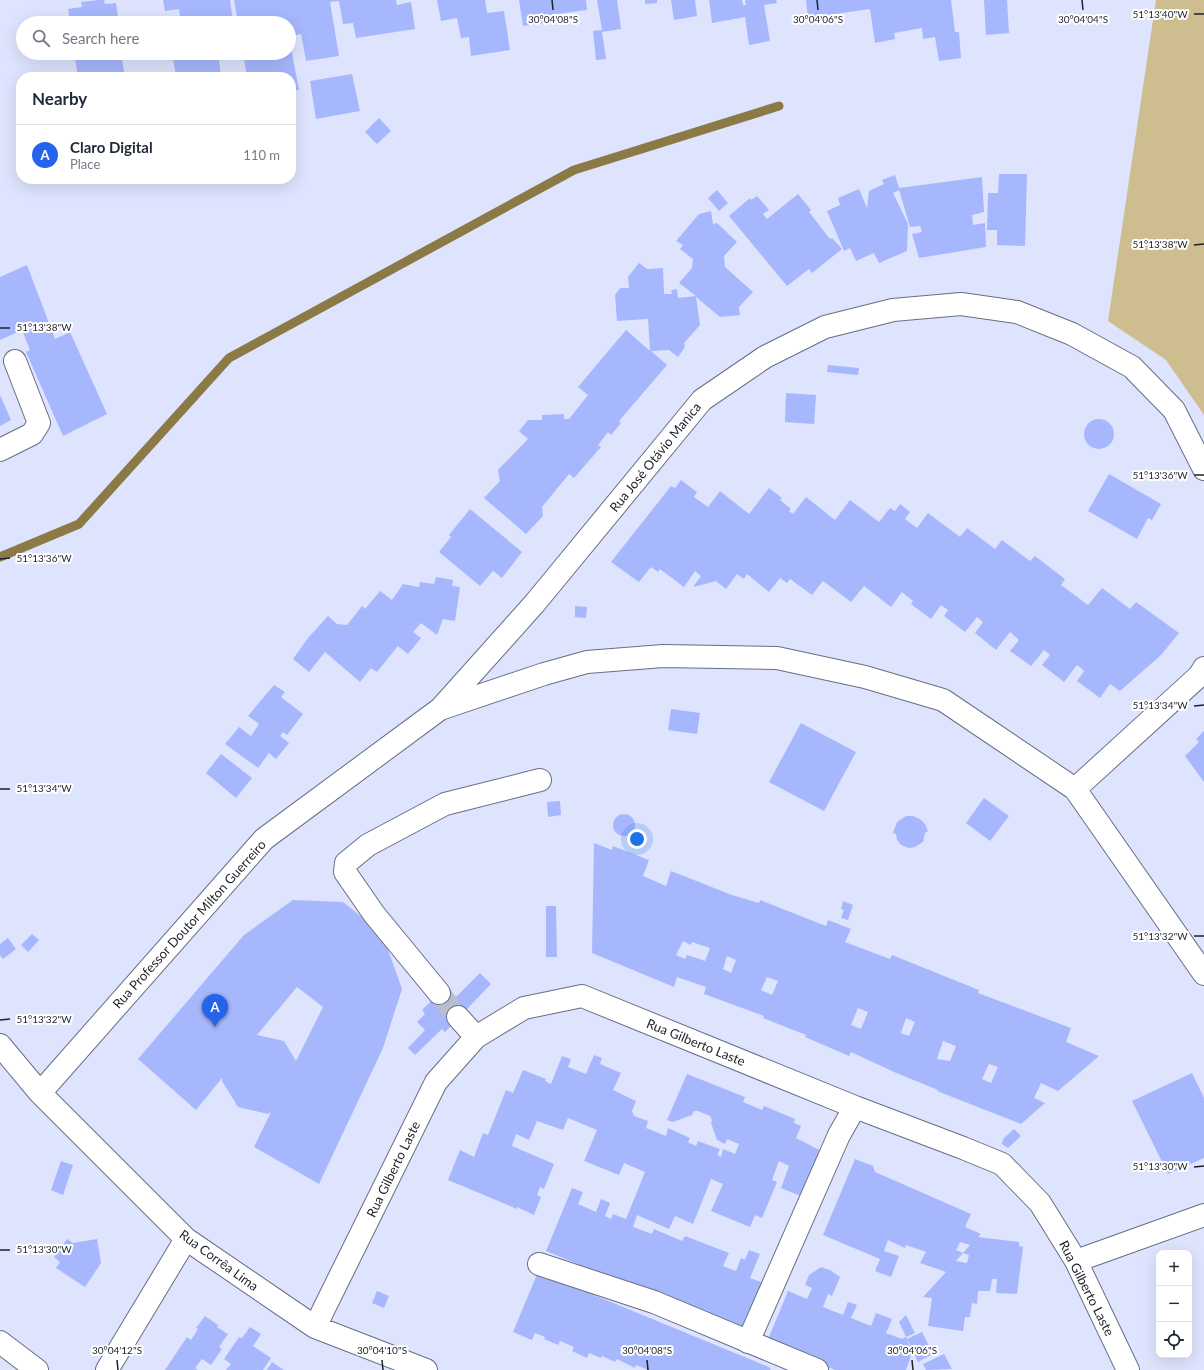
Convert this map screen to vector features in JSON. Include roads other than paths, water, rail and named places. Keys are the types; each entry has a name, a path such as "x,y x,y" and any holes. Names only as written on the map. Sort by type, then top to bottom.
{"street":[{"name":"Rua José Otávio Manica","path":"440,709 535,603 702,400 765,358 825,327 893,310 961,304 1017,312 1072,334 1132,367 1174,410 1204,470"},
{"path":"0,450 32,434 39,423 15,361"},
{"name":"Rua Professor Doutor Milton Guerreiro","path":"40,1093 264,839 440,709 544,674 587,662 663,656 777,658 865,677 943,700 1075,789 1204,974"},
{"path":"1075,789 1199,676 1204,668"},
{"path":"439,993 374,914 345,872 346,863 368,845 445,804 540,780"},
{"name":"Rua Gilberto Laste","path":"315,1327 436,1082 476,1037 524,1008 582,996 855,1107 1002,1164 1040,1203 1076,1261 1128,1370"},
{"path":"458,1017 476,1037"},
{"name":"Rua Corrêa Lima","path":"0,1045 40,1093 186,1239 315,1327 426,1370"},
{"path":"748,1342 839,1135 855,1107"},
{"path":"1076,1261 1204,1215"},
{"path":"107,1370 186,1239"},
{"path":"539,1264 654,1302 817,1370"},
{"path":"0,1342 37,1370"}],"waterway":[{"path":"0,557 79,524 229,358 574,170 779,106"}],"tunnel":[{"path":"439,993 458,1017"}],"place":[{"name":"Claro Digital","path":"215,1027"}]}
